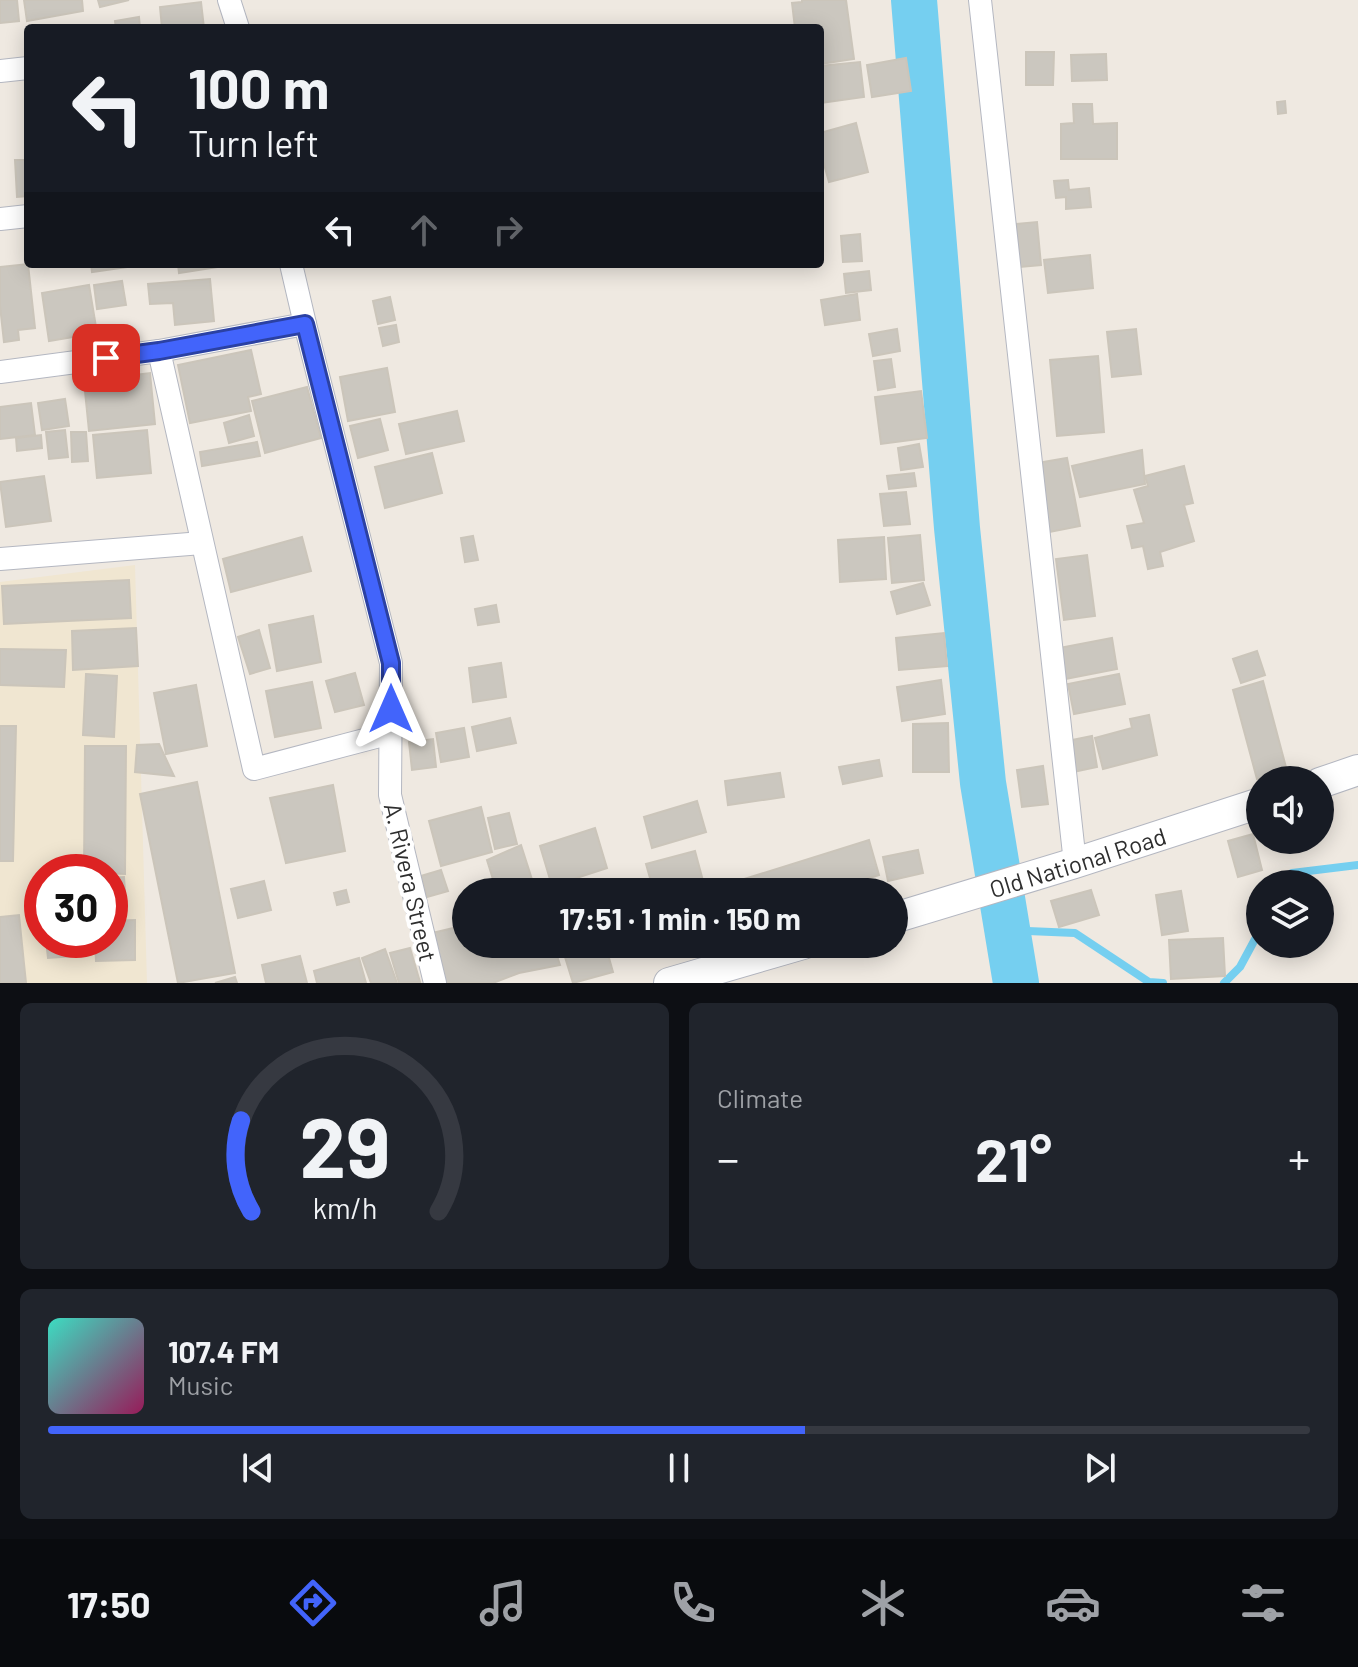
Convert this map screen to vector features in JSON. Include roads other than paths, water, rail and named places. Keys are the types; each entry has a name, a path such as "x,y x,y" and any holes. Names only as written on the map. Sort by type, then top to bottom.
{"main road":[{"path":"1334,778 1358,770"},
{"name":"Old National Road","path":"908,914 1246,808"},
{"path":"669,983 755,958"}],"street":[{"path":"229,0 237,24"},
{"path":"980,0 1075,863"},
{"path":"0,71 24,68"},
{"path":"0,219 24,216"},
{"name":"A. Rivera Street","path":"292,268 391,663 390,795 435,983"},
{"path":"0,372 159,351 305,324"},
{"path":"159,351 254,769 391,733"},
{"path":"0,559 202,543"}],"waterway":[{"path":"914,0 957,528 983,783 1016,983"},
{"path":"1317,870 1358,865"},
{"path":"1007,930 1075,933 1149,982 1163,983"},
{"path":"1224,983 1246,956"}]}
